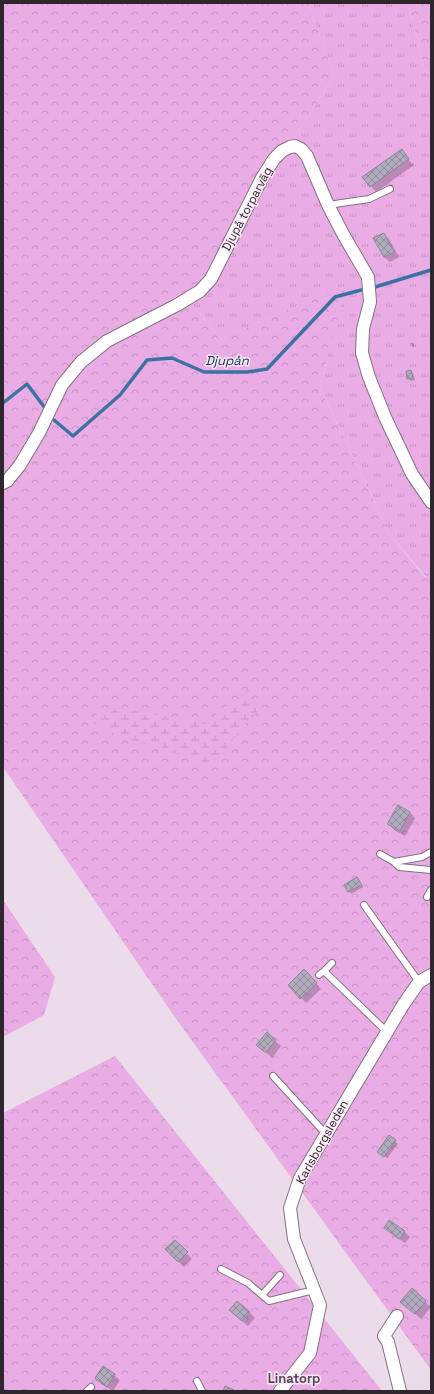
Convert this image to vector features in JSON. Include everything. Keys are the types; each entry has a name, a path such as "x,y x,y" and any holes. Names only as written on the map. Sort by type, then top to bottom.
{"street":[{"name":"Djupå torparväg","path":"3,483 7,481 20,465 39,433 62,385 81,362 107,341 177,305 200,291 211,279 262,178 274,159 282,151 295,146 301,149 307,156 328,205 368,277 370,302 363,329 362,353 369,377 385,417 412,474 431,502"},
{"name":"Karlsborgsleden","path":"280,1391 310,1353 320,1305 294,1238 290,1208 300,1178 325,1133 403,1004 419,982 431,976"},
{"path":"397,1316 384,1336 388,1342 400,1391"}],"lane":[{"path":"328,205 369,199 390,189"},
{"path":"394,862 422,857 431,852"},
{"path":"380,854 394,862 399,867 431,870"},
{"path":"427,897 431,890"},
{"path":"364,905 419,982"},
{"path":"332,963 321,973 386,1031"},
{"path":"273,1076 325,1133"},
{"path":"220,1269 248,1283 269,1301 314,1290"},
{"path":"262,1295 280,1275"},
{"path":"197,1381 202,1391"}],"green space":[{"path":"3,3 308,3 334,76 188,299 220,339 346,285 320,387 390,535 425,577 431,575 431,1370 174,1016 3,767"},
{"name":"Djupån","path":"308,3 408,3 425,71 431,74 431,575 426,577 390,535 320,387 345,286 220,339 188,299 334,76"},
{"path":"408,3 431,3 431,74 425,71"},
{"path":"249,689 261,710 251,716 211,768 164,748 123,739 90,721 103,709 133,710 204,724"},
{"path":"3,900 55,977 44,1015 3,1037"},
{"path":"115,1056 382,1391 3,1391 3,1113"}],"building":[{"path":"402,149 409,159 370,187 362,177"},
{"path":"384,233 394,252 384,257 373,238"},
{"path":"411,370 413,378 407,379 406,371"},
{"path":"398,805 410,812 400,831 387,824"},
{"path":"357,877 362,885 348,892 344,885"},
{"path":"304,969 317,983 300,999 288,985"},
{"path":"267,1032 276,1040 266,1053 256,1045"},
{"path":"389,1135 396,1140 384,1157 377,1152"},
{"path":"389,1220 405,1231 400,1239 384,1228"},
{"path":"175,1240 188,1252 178,1262 165,1249"},
{"path":"412,1288 426,1301 415,1314 400,1302"},
{"path":"237,1301 250,1312 242,1321 229,1310"},
{"path":"103,1366 115,1374 107,1387 95,1378"},
{"path":"225,1386 234,1390 234,1391 223,1391"}],"waterway":[{"name":"Djupån","path":"375,287 431,270"},
{"name":"Djupån","path":"54,420 73,436 120,395 147,360 172,358 204,372 247,372 267,369 335,297 361,290"},
{"name":"Djupån","path":"3,403 27,384 45,408"}],"district":[{"name":"Linatorp","path":"294,1378"}]}
